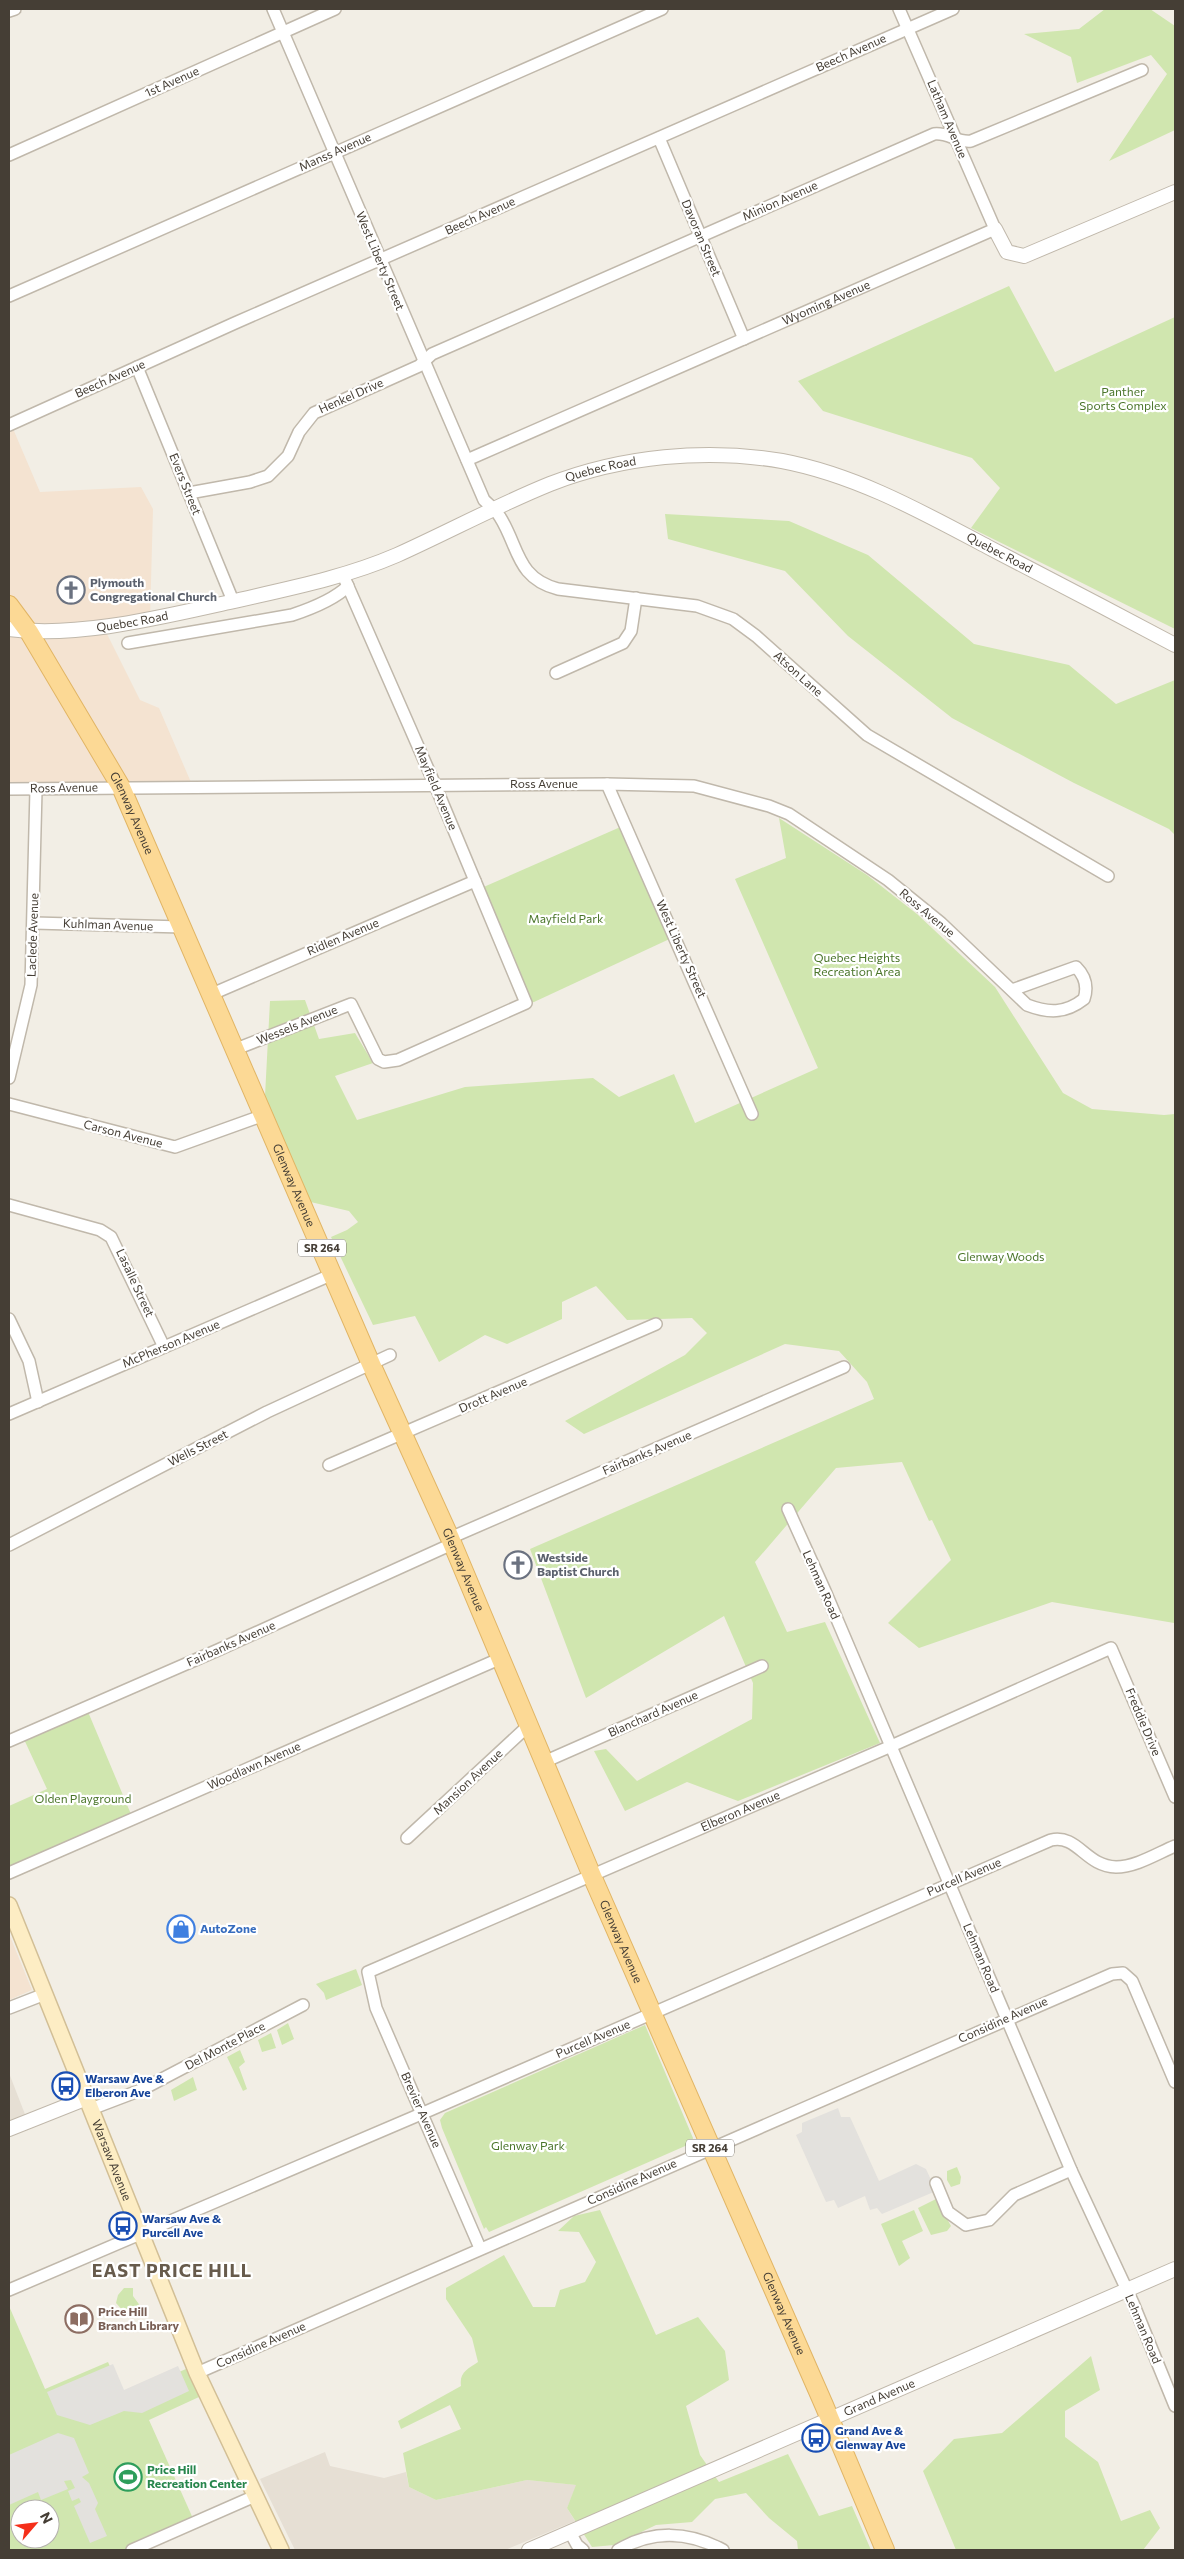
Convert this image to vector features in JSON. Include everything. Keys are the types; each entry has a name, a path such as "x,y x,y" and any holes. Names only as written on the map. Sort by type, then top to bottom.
{"main road":[{"name":"Glenway Avenue","path":"9,605 29,632 121,787 371,1364 451,1541 499,1659 592,1876 830,2419 885,2550"},
{"name":"Warsaw Avenue","path":"9,1905 197,2373 281,2550"}],"street":[{"path":"9,11 15,9"},
{"name":"West Liberty Street","path":"273,9 484,500 493,509"},
{"name":"1st Avenue","path":"9,155 336,9"},
{"name":"Manss Avenue","path":"9,296 662,9"},
{"name":"Latham Avenue","path":"899,9 995,230"},
{"name":"Beech Avenue","path":"9,425 953,9"},
{"name":"Minion Avenue","path":"423,360 432,354 934,134 946,134 956,140 970,141 1142,70"},
{"name":"Davoran Street","path":"658,138 744,339"},
{"path":"995,230 1007,252 1024,256 1175,192"},
{"name":"Wyoming Avenue","path":"468,460 995,230"},
{"name":"Henkel Drive","path":"189,493 250,482 268,476 288,456 299,432 314,413 419,366 423,360"},
{"name":"Evers Street","path":"138,367 233,601"},
{"name":"Quebec Road","path":"9,629 29,632 56,631 150,619 233,601 345,581 493,509 550,484 580,474 647,459 679,456 733,456 810,467 871,488 914,508 1175,645"},
{"name":"Atson Lane","path":"493,509 500,516 526,570 540,583 558,589 697,606 733,619 756,636 867,735 1108,876"},
{"name":"Quebec Road","path":"128,643 292,615 343,592 345,581"},
{"name":"Mayfield Avenue","path":"345,581 435,785 526,1003 398,1060 384,1062"},
{"path":"556,673 622,643 631,631 636,598"},
{"name":"West Liberty Street","path":"607,784 752,1114"},
{"name":"Ross Avenue","path":"9,789 607,784 694,786 769,806 789,814 888,880 941,923 1012,990 1028,1004 1050,1011 1064,1011 1084,999 1086,988 1082,973 1076,967 1012,990"},
{"name":"Laclede Avenue","path":"9,1078 32,985 36,790"},
{"name":"Ridlen Avenue","path":"212,994 475,881"},
{"name":"Kuhlman Avenue","path":"34,922 182,927"},
{"name":"Wessels Avenue","path":"236,1049 351,1004 376,1056 384,1062"},
{"name":"Carson Avenue","path":"9,1104 175,1147 264,1115"},
{"name":"Lasalle Street","path":"9,1205 100,1230 112,1237 164,1347"},
{"name":"McPherson Avenue","path":"9,1414 333,1274"},
{"path":"9,1319 29,1361 38,1402"},
{"name":"Drott Avenue","path":"329,1465 656,1324"},
{"name":"Wells Street","path":"9,1545 267,1412 390,1355"},
{"name":"Fairbanks Avenue","path":"9,1741 218,1650 451,1541 844,1367"},
{"name":"Lehman Road","path":"788,1509 825,1591 889,1747 1071,2170 1126,2290 1175,2406"},
{"name":"Elberon Avenue","path":"368,1972 889,1747 1111,1648"},
{"name":"Freddie Drive","path":"1111,1648 1175,1797"},
{"name":"Woodlawn Avenue","path":"9,1873 499,1659"},
{"name":"Blanchard Avenue","path":"544,1762 762,1666"},
{"name":"Mansion Avenue","path":"407,1838 528,1726"},
{"name":"Purcell Avenue","path":"9,2290 140,2232 153,2230 949,1883 1057,1838 1068,1840 1091,1860 1109,1866 1128,1865 1175,1846"},
{"name":"Brevier Avenue","path":"368,1972 376,2008 480,2248"},
{"name":"Considine Avenue","path":"197,2373 1112,1974 1123,1973 1132,1981 1175,2082"},
{"path":"9,2008 45,1994"},
{"name":"Del Monte Place","path":"89,2104 140,2090 303,2005"},
{"path":"9,2129 89,2104"},
{"path":"936,2183 948,2212 966,2225 989,2220 1014,2195 1071,2170"},
{"name":"Grand Avenue","path":"528,2550 1175,2268"},
{"path":"132,2550 255,2496"},
{"path":"570,2532 577,2545 583,2550"},
{"path":"618,2550 644,2537 672,2534 703,2541 723,2550"}],"shaded area":[{"path":"11,424 40,492 141,487 153,509 150,619 103,626 140,700 159,708 193,787 9,788 9,425"},
{"path":"9,1934 32,1990 9,2000"},
{"path":"9,2073 28,2122 9,2129"},
{"path":"838,2108 841,2117 850,2117 879,2181 916,2164 926,2169 936,2191 882,2214 877,2208 870,2210 865,2196 838,2208 834,2200 826,2202 796,2135 802,2132 802,2123"},
{"path":"113,2364 124,2390 178,2366 189,2391 142,2413 124,2411 90,2425 57,2415 47,2392"},
{"path":"58,2433 74,2438 89,2473 82,2477 89,2483 98,2503 95,2509 107,2536 90,2543 74,2506 81,2502 79,2498 72,2501 68,2491 75,2488 71,2480 64,2481 68,2489 43,2499 41,2499 38,2492 22,2499 10,2499 9,2505 9,2455"},
{"path":"325,2452 330,2466 384,2478 406,2472 409,2487 436,2500 527,2480 577,2485 567,2508 575,2521 505,2550 295,2550 260,2479"}],"green space":[{"path":"1105,9 1150,9 1175,26 1175,130 1109,161 1167,74 1151,55 1077,83 1071,57 1024,34 1079,29"},
{"name":"Panther Sports Complex","path":"1009,286 1055,372 1175,317 1175,629 971,528 1000,488 972,458 823,411 798,381"},
{"path":"665,514 789,521 868,555 974,644 1069,665 1116,704 1175,680 1175,835 1169,829 1074,783 952,718 848,636 785,571 668,539"},
{"path":"779,818 867,875 917,914 995,987 1063,1093 1092,1109 1164,1115 1175,1114 1175,1617 1174,1623 1052,1602 919,1648 888,1623 951,1560 932,1520 929,1521 902,1462 836,1468 755,1562 787,1632 825,1622 880,1743 738,1801 687,1782 625,1811 594,1751 606,1749 637,1781 752,1719 753,1683 724,1616 586,1698 530,1549 874,1399 867,1382 839,1351 785,1344 584,1434 565,1421 685,1355 707,1333 692,1318 627,1320 596,1286 562,1302 562,1319 507,1344 485,1335 439,1362 415,1316 373,1325 331,1237 347,1230 358,1222 349,1211 302,1200 264,1115 270,1001 305,1000 319,1039 355,1033 373,1063 335,1076 357,1120 465,1087 593,1078 619,1097 674,1074 695,1123 818,1068 735,879 786,858"},
{"name":"Mayfield Park","path":"625,825 676,936 534,1002 526,1003 479,889"},
{"name":"Olden Playground","path":"86,1707 133,1819 9,1873 9,1806 47,1789 22,1735"},
{"path":"356,1969 362,1985 326,2000 324,1993 316,1984"},
{"path":"288,2023 294,2039 282,2045 277,2030"},
{"name":"Glenway Park","path":"645,2025 693,2138 692,2143 489,2232 486,2227 484,2229 442,2128 440,2120 445,2113"},
{"path":"271,2033 276,2048 262,2052 258,2040"},
{"path":"240,2050 245,2062 239,2067 247,2089 243,2091 227,2057"},
{"path":"193,2077 197,2090 174,2101 171,2090"},
{"path":"957,2167 961,2177 960,2184 951,2187 947,2180 947,2171"},
{"path":"936,2199 951,2226 947,2231 931,2235 918,2208"},
{"path":"600,2210 656,2335 698,2317 725,2351 729,2380 686,2406 700,2455 719,2482 788,2454 819,2516 852,2506 871,2550 798,2550 797,2541 769,2518 746,2493 715,2499 692,2522 656,2525 614,2545 592,2547 567,2508 576,2485 527,2480 436,2500 409,2487 403,2453 461,2429 450,2405 401,2429 398,2421 461,2386 463,2374 478,2362 472,2338 446,2299 446,2288 504,2255 533,2307 555,2307 560,2290 585,2282 596,2262 579,2232 558,2231 574,2216"},
{"path":"914,2210 923,2231 902,2241 910,2258 899,2266 881,2224"},
{"path":"124,2288 133,2288 133,2296 141,2307 133,2314 124,2312 116,2303 118,2295"},
{"name":"Price Hill Recreation Center","path":"9,2306 45,2389 108,2362 123,2396 186,2369 199,2397 149,2420 195,2523 132,2550 9,2550"},
{"path":"1091,2356 1100,2390 1065,2411 1065,2437 1098,2462 1121,2521 1150,2510 1160,2528 1143,2550 956,2550 923,2471 954,2439 1002,2433"}],"place":[{"name":"Plymouth Congregational Church","path":"71,590"},
{"name":"Westside Baptist Church","path":"518,1565"},
{"name":"AutoZone","path":"181,1929"},
{"name":"Warsaw Ave & Elberon Ave","path":"66,2086"},
{"name":"Warsaw Ave & Purcell Ave","path":"123,2226"},
{"name":"Price Hill Branch Library","path":"79,2319"},
{"name":"Grand Ave & Glenway Ave","path":"816,2438"},
{"name":"Price Hill Recreation Center","path":"128,2477"}],"district":[{"name":"EAST PRICE HILL","path":"172,2271"}],"park label":[{"name":"Quebec Heights Recreation Area","path":"857,965"},
{"name":"Glenway Woods","path":"1001,1257"}]}
